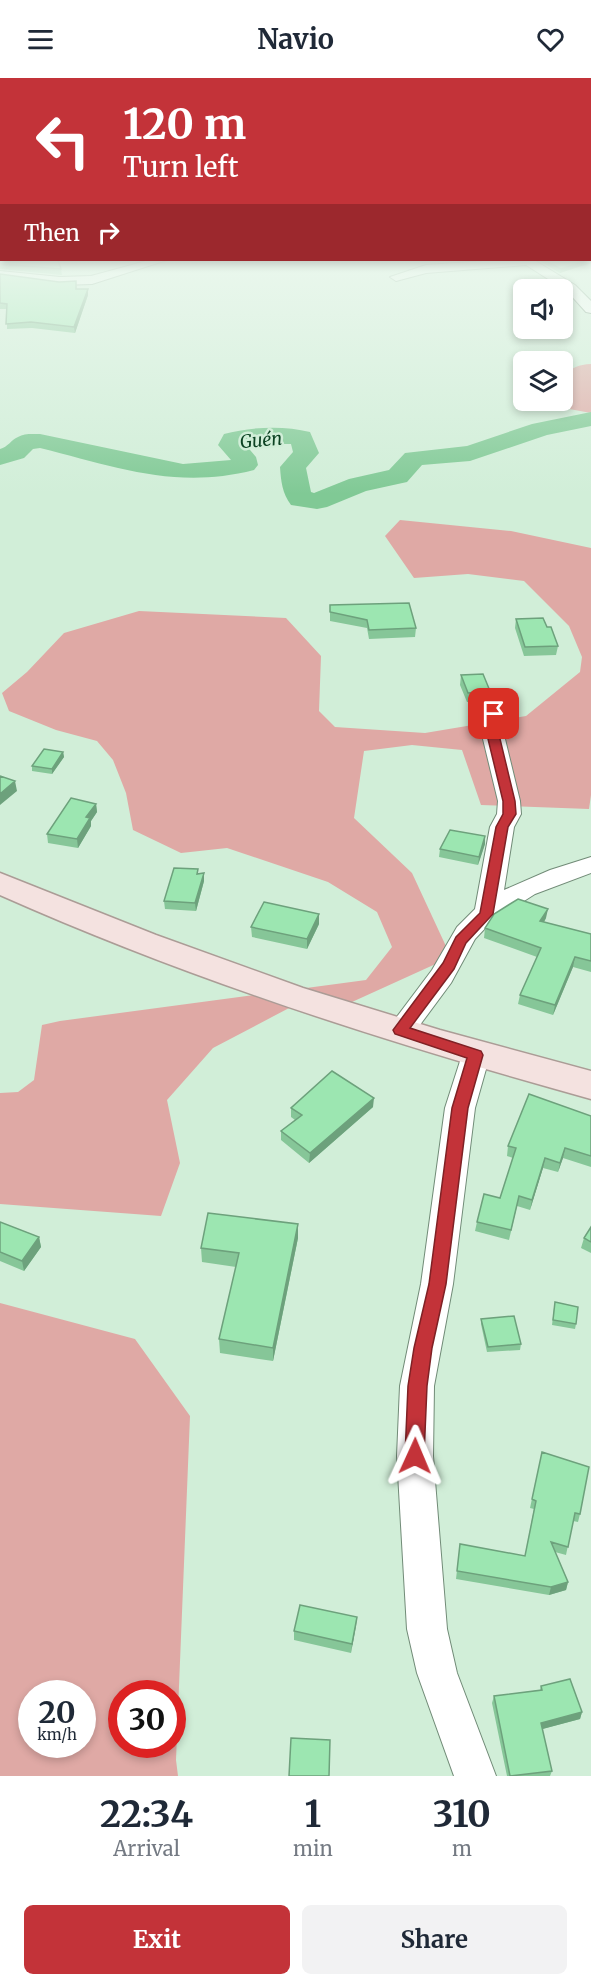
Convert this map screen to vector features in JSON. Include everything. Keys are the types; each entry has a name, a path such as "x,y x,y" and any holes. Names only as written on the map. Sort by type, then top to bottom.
{"main road":[{"path":"0,883 78,918 292,997 476,1055 591,1085"}],"street":[{"path":"487,914 502,827 510,814 494,739 494,714"},
{"path":"400,1030 449,965 460,941 487,914 533,886 591,865"},
{"path":"475,1776 437,1673 427,1629 415,1456 417,1386 438,1284 460,1108 476,1055"}],"shaded area":[{"path":"591,364 591,413 573,410 573,369"},
{"path":"400,520 511,531 591,548 591,795 589,809 481,805 462,750 412,745 364,751 354,818 412,873 451,957 352,1002 291,1007 213,1048 167,1100 180,1163 161,1216 0,1204 0,1093 18,1092 34,1080 42,1025 366,980 392,947 377,912 328,882 227,848 181,853 133,830 126,793 113,760 97,741 56,730 9,711 2,693 27,672 64,633 139,611 286,618 321,656 319,711 335,727 425,733 526,716 580,672 582,657 569,626 524,581 468,574 414,578 385,536"},
{"path":"0,1303 135,1339 190,1416 179,1680 108,1680 108,1758 176,1758 178,1776 0,1776"}],"building":[{"path":"409,603 416,628 369,630 367,620 330,612 330,605"},
{"path":"543,618 547,627 551,627 558,646 525,647 516,619"},
{"path":"483,674 490,691 468,693 461,675"},
{"path":"44,749 63,752 52,769 32,766"},
{"path":"0,776 15,781 0,794"},
{"path":"71,798 96,804 86,817 90,818 77,839 47,834"},
{"path":"450,830 485,836 479,857 440,849"},
{"path":"174,868 198,869 197,874 204,873 195,903 164,901"},
{"path":"518,899 548,909 540,921 591,934 591,961 575,957 555,1005 520,995 541,948 485,928 494,914"},
{"path":"264,902 319,914 307,939 251,927"},
{"path":"332,1071 374,1098 310,1153 281,1131 302,1115 291,1108"},
{"path":"529,1094 591,1116 591,1156 565,1148 560,1163 545,1158 532,1200 519,1196 511,1230 477,1222 484,1194 500,1198 516,1148 508,1146"},
{"path":"208,1213 298,1224 273,1348 219,1339 239,1253 201,1248"},
{"path":"0,1222 39,1237 22,1261 0,1252"},
{"path":"591,1227 591,1242 584,1238"},
{"path":"555,1302 578,1307 576,1324 553,1320"},
{"path":"514,1316 521,1344 488,1347 481,1319"},
{"path":"542,1452 589,1467 580,1514 575,1513 568,1547 551,1542 568,1582 551,1587 457,1571 460,1544 525,1556 536,1501 532,1499"},
{"path":"300,1605 357,1617 352,1644 294,1631"},
{"path":"570,1679 582,1712 541,1723 552,1771 510,1776 494,1696 542,1690 541,1686"},
{"path":"291,1738 330,1740 329,1776 289,1776"}],"waterway":[{"name":"Guén","path":"0,457 15,453 26,442 40,441 150,467 183,472 210,471 245,465 243,457 231,445 233,439 251,436 301,437 306,453 293,467 294,484 300,499 317,501 358,485 398,476 414,458 470,453 541,429 591,419"}],"route":[{"path":"415,1456 417,1386 438,1284 460,1108 476,1055 400,1030 449,965 460,941 471,927 487,914 502,827 510,814 494,739 494,714"}]}
